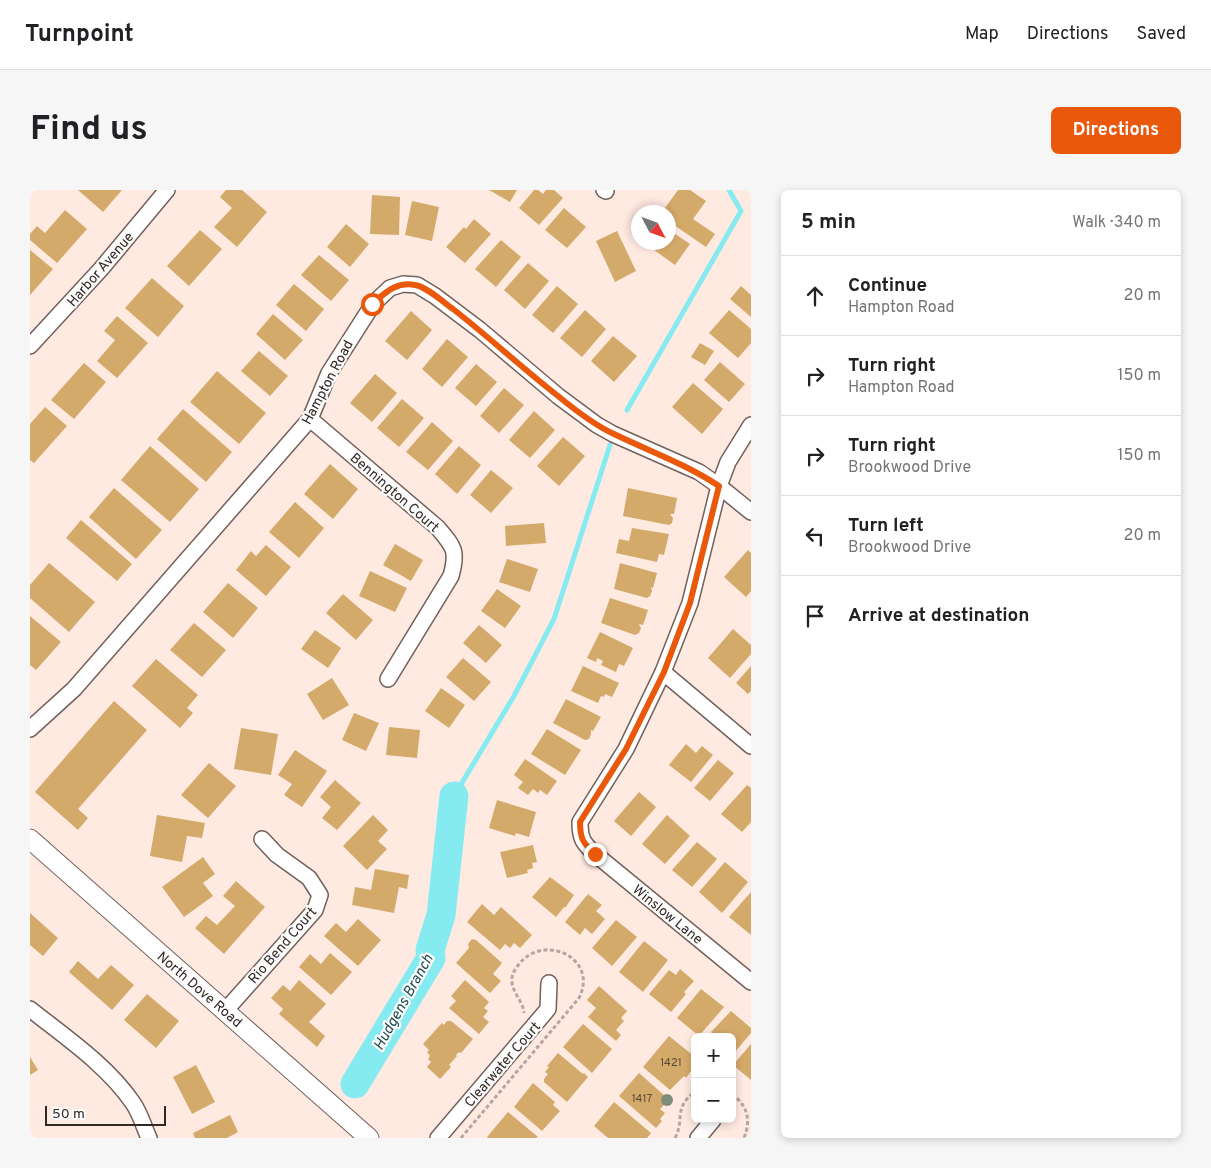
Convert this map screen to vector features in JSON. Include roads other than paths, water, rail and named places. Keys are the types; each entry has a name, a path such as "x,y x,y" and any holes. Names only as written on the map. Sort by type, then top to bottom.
{"street":[{"name":"Harbor Avenue","path":"30,346 101,269 167,190"},
{"name":"Hampton Road","path":"30,730 74,688 310,419 329,373 372,304 390,288 404,284 417,285 435,296 480,330 558,396 597,425 699,472 751,512"},
{"name":"Bennington Court","path":"310,419 438,528 451,543 456,559 452,576 388,679"},
{"path":"751,425 728,462 719,486 690,603 664,672 751,746"},
{"name":"Winslow Lane","path":"664,672 626,749 580,822 580,834 585,845 751,982"},
{"name":"North Dove Road","path":"30,839 369,1138"},
{"name":"Rio Bend Court","path":"225,1011 315,910 320,895 309,878 277,855 262,839"},
{"name":"Clearwater Court","path":"438,1138 548,1009 548,983"},
{"path":"30,1009 84,1052 109,1075 133,1103 149,1138"},
{"path":"698,1138 710,1123"}],"waterway":[{"path":"627,410 741,211 729,190"},
{"path":"454,796 514,696 554,619 610,445"},
{"name":"Hudgens Branch","path":"355,1084 431,958 430,950 441,915 454,796"}]}
